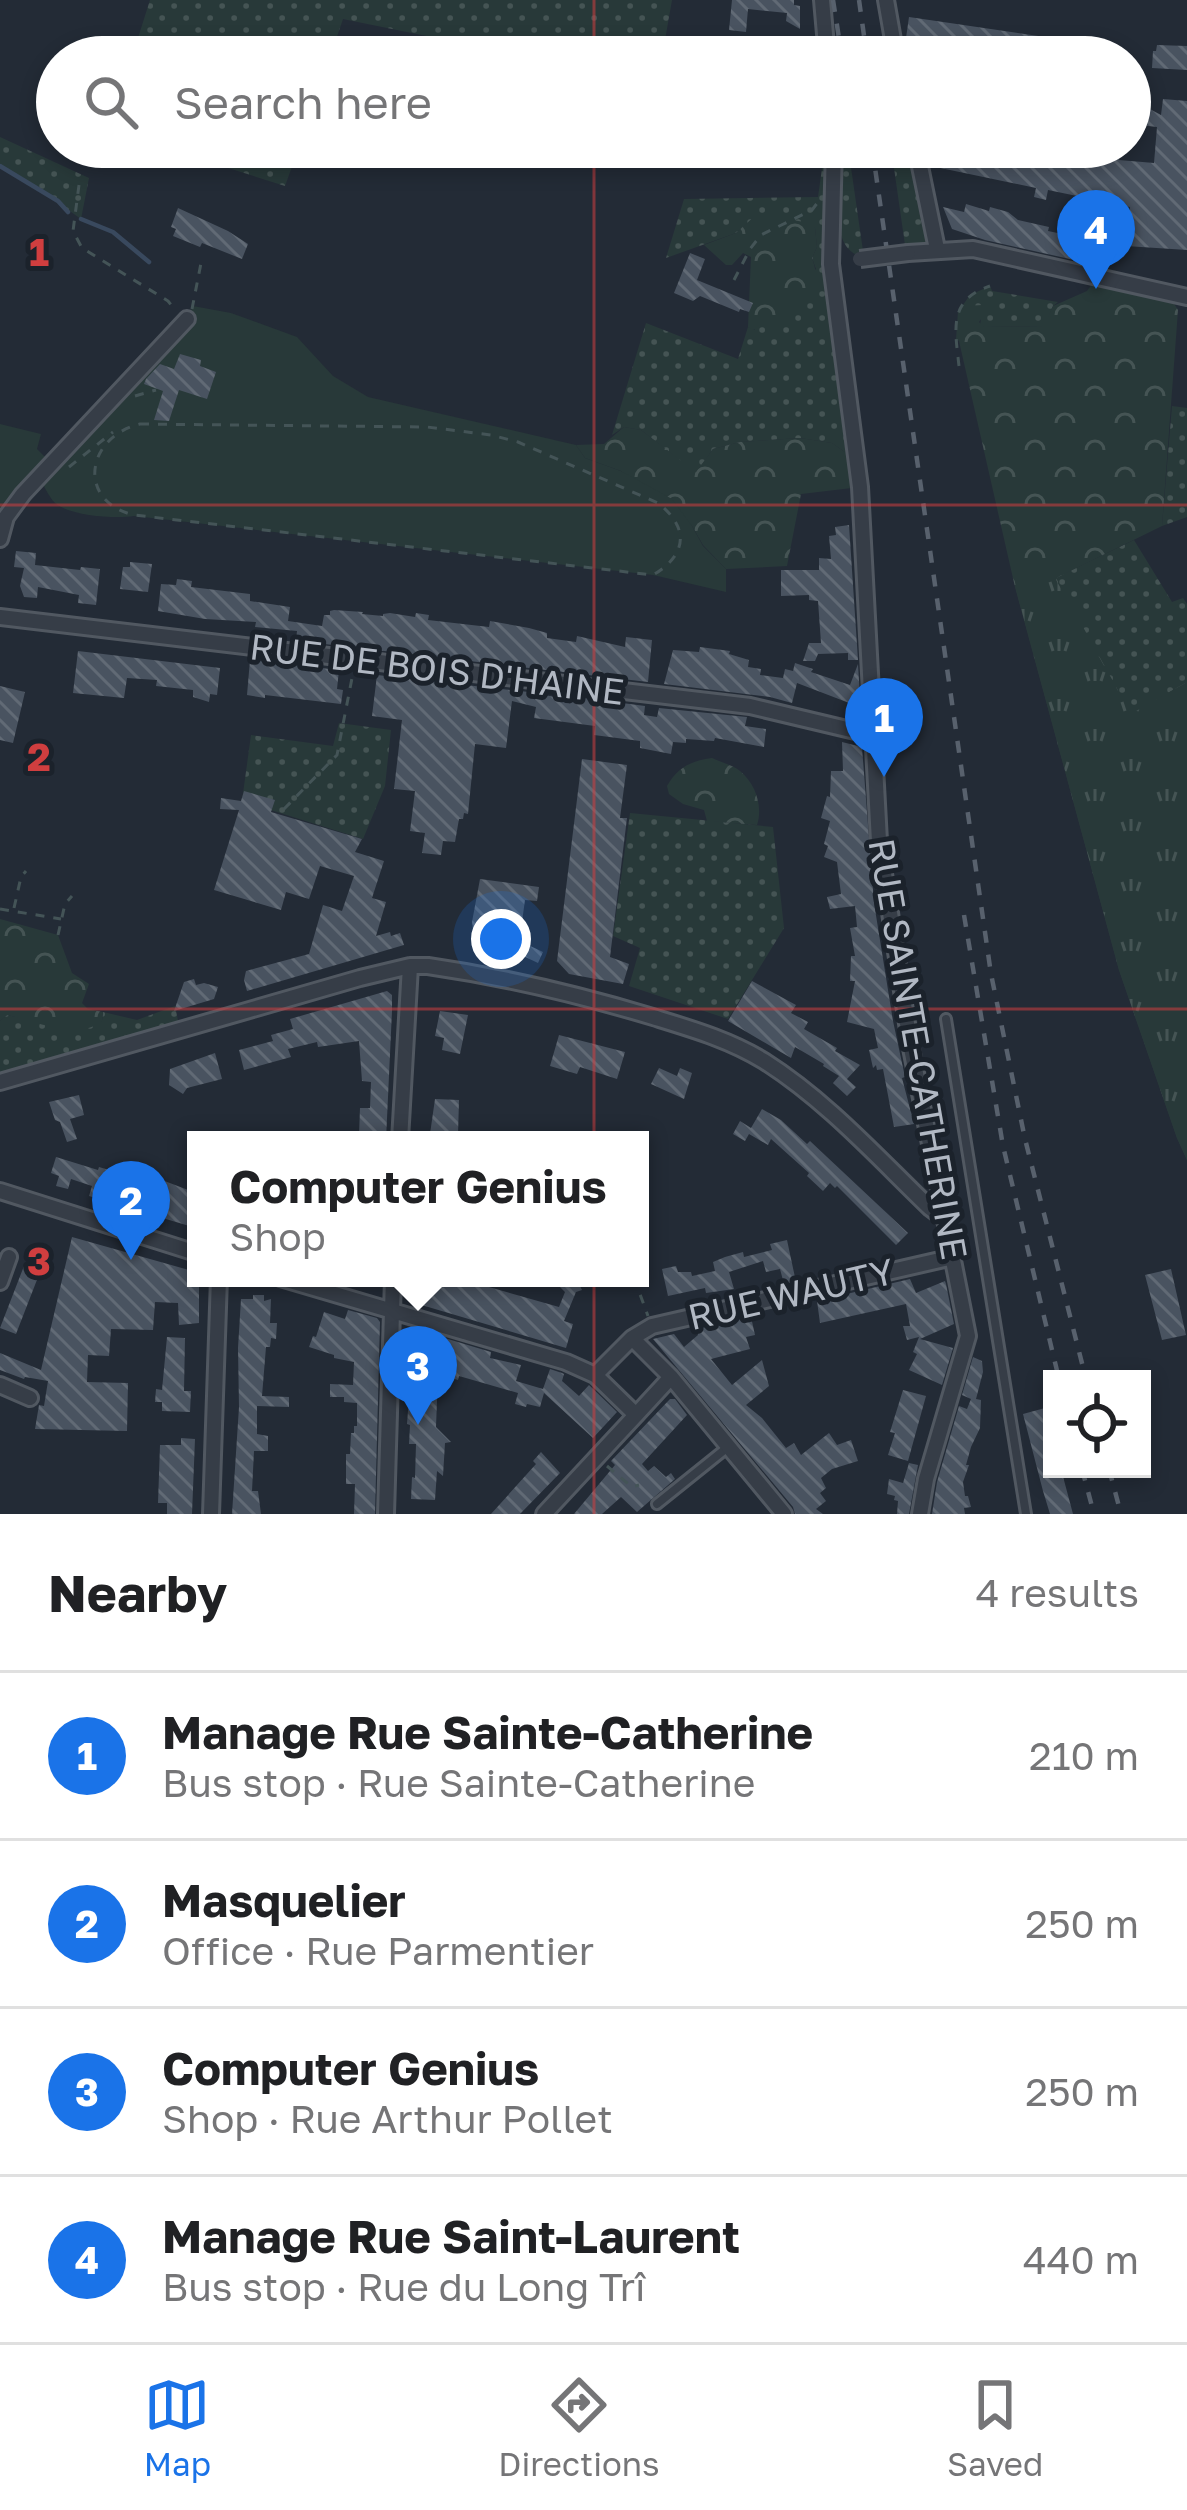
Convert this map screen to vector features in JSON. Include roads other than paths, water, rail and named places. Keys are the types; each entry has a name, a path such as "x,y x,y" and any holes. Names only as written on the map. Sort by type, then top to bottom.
{"street":[{"path":"822,0 825,36"},
{"path":"886,0 892,36"},
{"name":"RUE SAINTE-CATHERINE","path":"833,168 831,264 860,487 879,841 910,1043 968,1336 920,1514"},
{"path":"920,168 937,249"},
{"path":"831,264 937,249 973,249 1187,297"},
{"path":"0,539 6,517 23,494 187,319"},
{"name":"RUE DE BOIS D'HAINE","path":"0,617 750,706 872,735"},
{"path":"401,1131 410,966"},
{"path":"0,1082 360,977 410,966 444,968 614,1006 729,1042 821,1102 946,1220"},
{"path":"0,1191 187,1250"},
{"path":"0,1282 9,1257"},
{"name":"RUE WAUTY","path":"595,1375 632,1338 652,1326 953,1257"},
{"path":"211,1514 219,1287"},
{"path":"311,1287 566,1362 595,1375 636,1414"},
{"path":"386,1514 392,1287"},
{"path":"632,1338 784,1514"},
{"path":"544,1514 670,1377"},
{"path":"0,1385 30,1397"}],"lane":[{"path":"946,1019 1026,1514"},
{"path":"657,1504 729,1446"}],"waterway":[{"path":"0,166 68,212"},
{"path":"81,219 113,232 149,262"}],"railway":[{"path":"833,0 839,36"},
{"path":"859,0 864,36"},
{"path":"875,168 991,974 1025,1139 1084,1370"},
{"path":"964,915 1003,1146 1057,1370"},
{"path":"1084,1478 1094,1514"},
{"path":"1111,1478 1121,1514"}],"place":[{"name":"Manage Rue Saint-Laurent","path":"1096,289"},
{"name":"Manage Rue Sainte-Catherine","path":"884,777"},
{"name":"Masquelier","path":"131,1260"},
{"name":"Computer Genius","path":"418,1425"}]}
